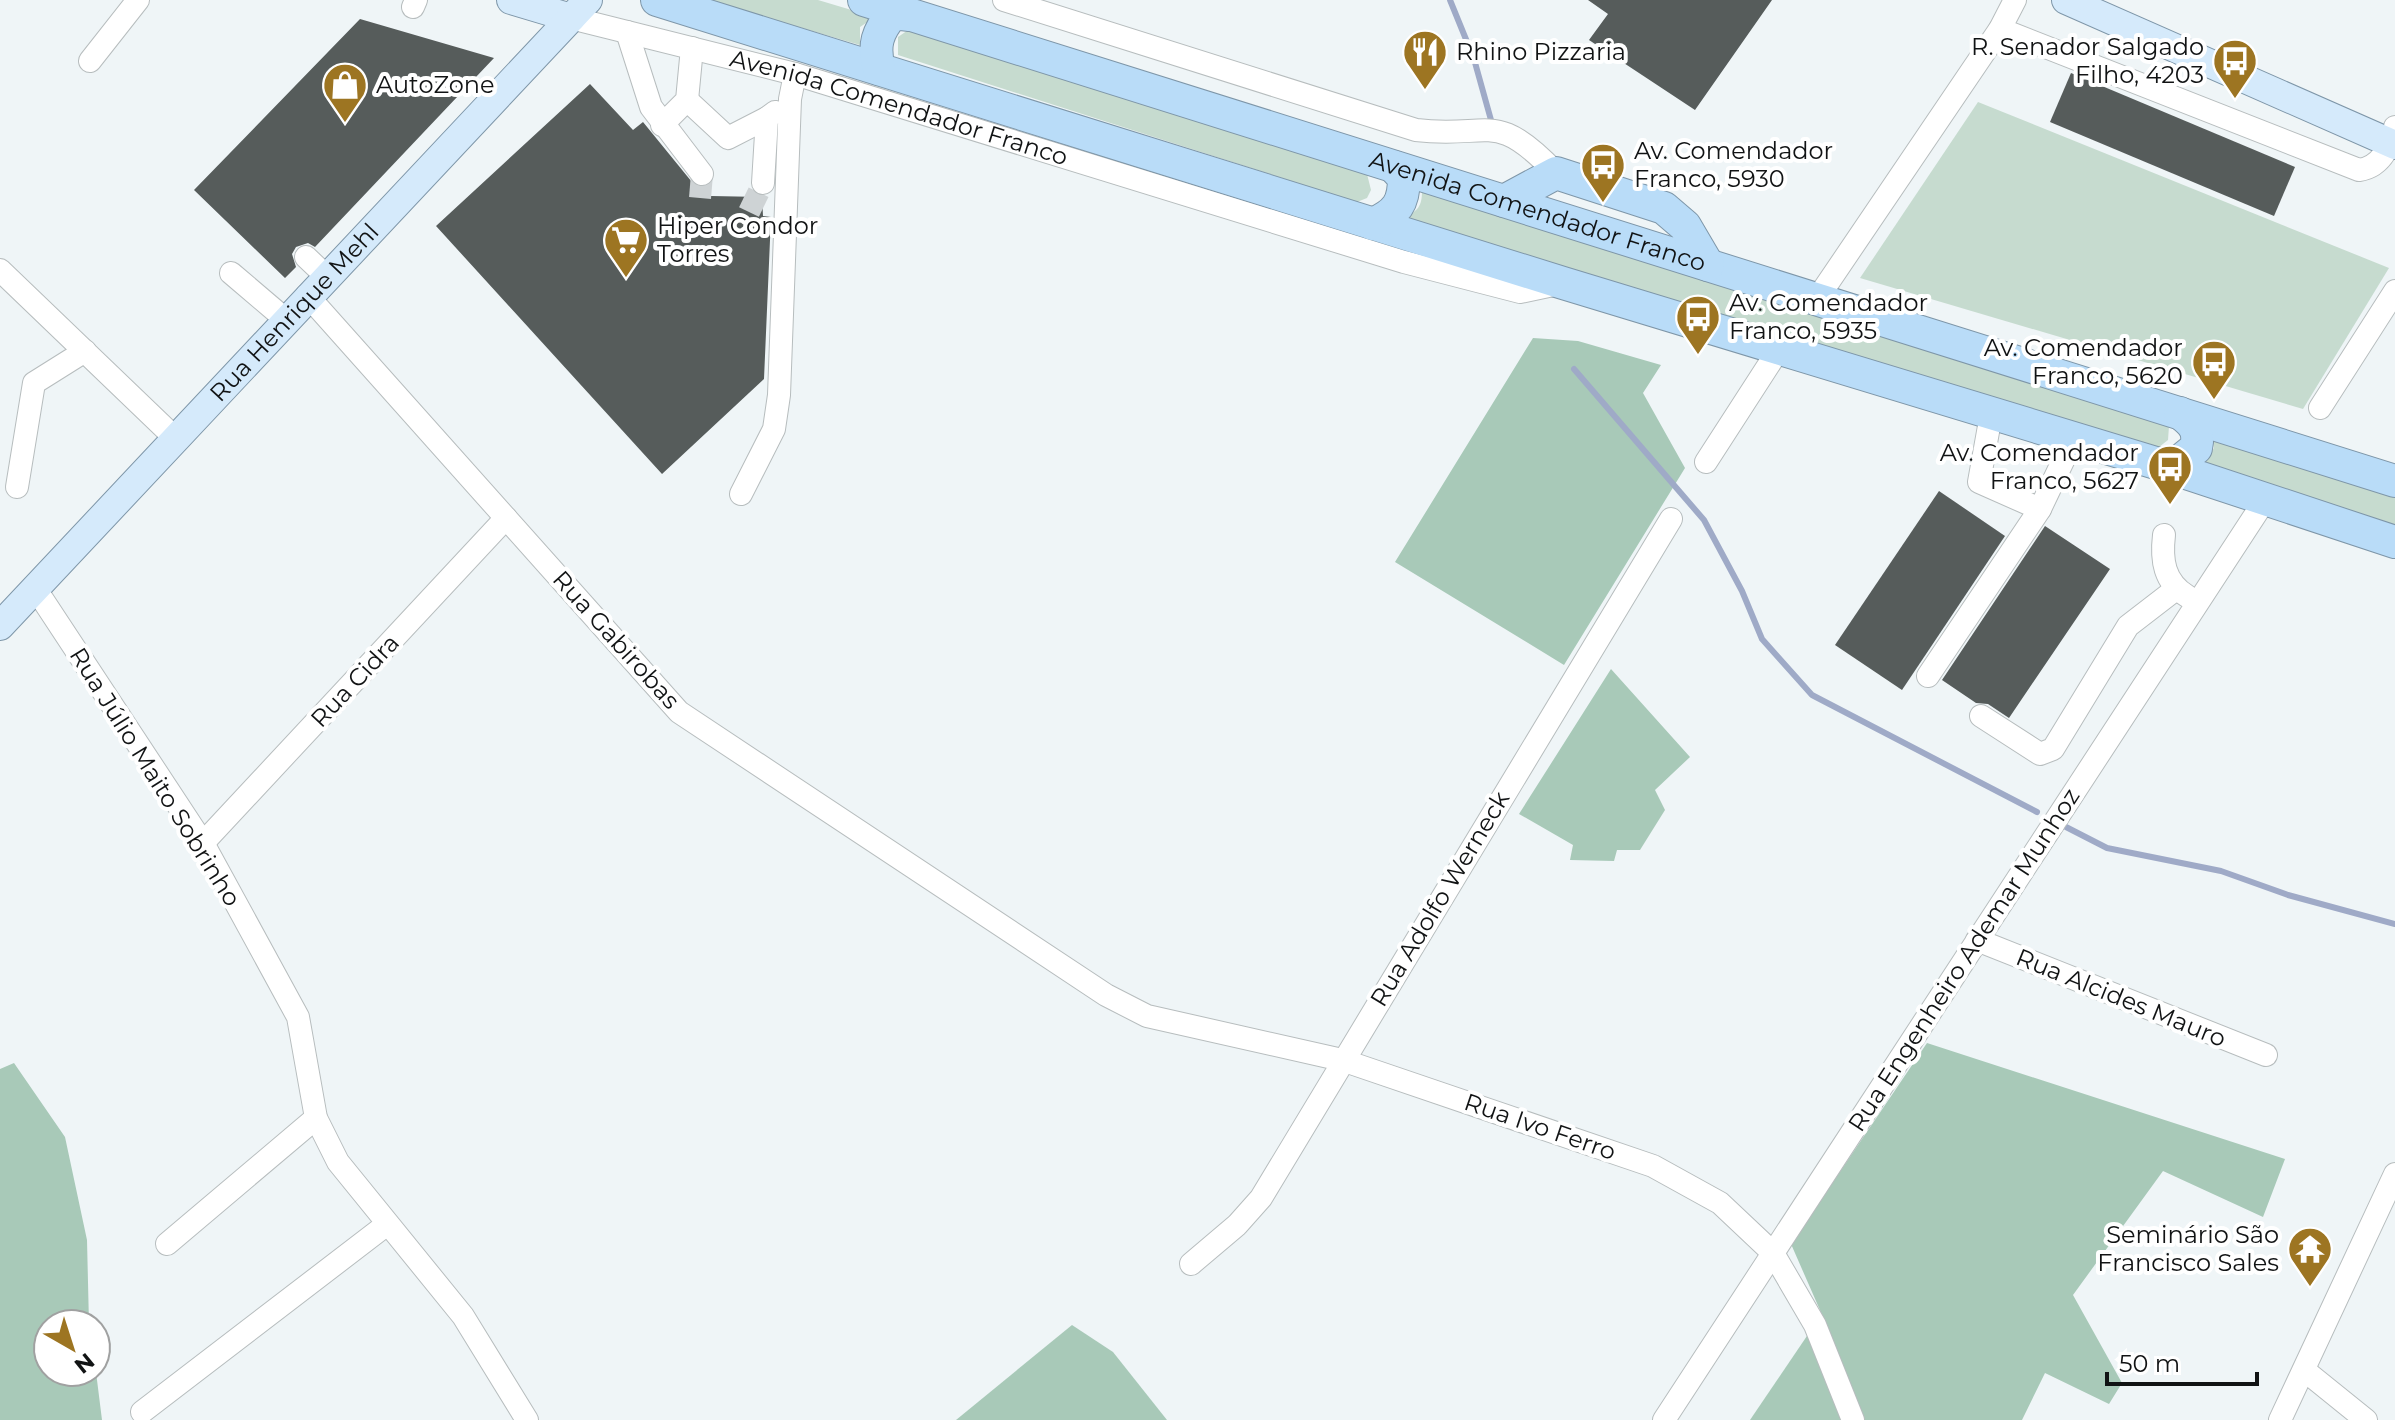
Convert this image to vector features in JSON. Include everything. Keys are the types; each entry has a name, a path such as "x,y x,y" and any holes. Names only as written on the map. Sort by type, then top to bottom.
{"highway":[{"name":"Avenida Comendador Franco","path":"657,0 1563,283 2159,464 2395,542"},
{"name":"Avenida Comendador Franco","path":"864,0 2395,481"},
{"path":"879,69 874,50 879,29 893,13 910,15"},
{"path":"1373,224 1393,215 1404,197 1404,178 1394,167"},
{"path":"1504,201 1556,173 1664,208 1685,226 1708,265"},
{"path":"2159,464 2180,461 2196,448 2199,435 2194,424 2180,413"}],"main road":[{"name":"Avenida Comendador Franco","path":"511,0 579,9"},
{"path":"2066,0 2115,10 2394,139"},
{"name":"Rua Henrique Mehl","path":"0,626 285,319 313,276 579,9"}],"street":[{"path":"90,61 138,0"},
{"name":"Avenida Comendador Franco","path":"1004,0 1416,130 1440,133 1493,128 1534,150 1556,173"},
{"path":"1817,299 2000,29 2015,0"},
{"name":"Avenida Comendador Franco","path":"579,9 627,32 795,74 1404,262 1520,292 1563,283"},
{"path":"2000,29 2359,170 2377,164 2394,139"},
{"path":"627,32 651,107 702,174"},
{"path":"662,125 687,100 692,48"},
{"path":"741,494 774,429 779,395 790,99 795,74"},
{"path":"687,100 728,138 767,118 790,99"},
{"path":"763,183 767,118"},
{"path":"0,270 175,438"},
{"path":"231,273 285,319"},
{"name":"Rua Gabirobas","path":"313,276 506,518 679,712 1106,995"},
{"path":"2320,408 2395,291"},
{"path":"1706,462 1779,349"},
{"path":"17,487 34,383 85,351"},
{"path":"1991,415 1979,482 2040,509"},
{"path":"1928,676 2040,509 2073,440"},
{"name":"Rua Engenheiro Ademar Munhoz","path":"1664,1420 2265,500"},
{"name":"Rua Cidra","path":"203,843 506,518"},
{"name":"Rua Adolfo Werneck","path":"1191,1264 1237,1225 1261,1198 1671,519"},
{"path":"2164,535 2163,567 2176,589 2199,603"},
{"name":"Rua Júlio Maito Sobrinho","path":"35,588 203,843 298,1017 316,1118 338,1162 386,1225 463,1316 527,1420"},
{"path":"1981,716 2040,754 2046,754 2053,749 2128,626 2176,589"},
{"name":"Rua Alcides Mauro","path":"1977,940 2266,1055"},
{"name":"Rua Ivo Ferro","path":"1106,995 1147,1016 1342,1060 1653,1166 1720,1203 1773,1253 1815,1325 1853,1420"},
{"path":"167,1244 316,1118"},
{"path":"2280,1420 2395,1174"},
{"path":"142,1412 386,1225"},
{"path":"2304,1370 2366,1420"}],"green space":[{"path":"707,0 818,0 875,17 860,27 860,45"},
{"path":"914,26 1367,174 1371,190 1367,198 1357,202 898,55 898,37"},
{"path":"1978,102 2389,268 2303,409 1860,278"},
{"path":"1422,191 2169,426 2168,440 2154,451 1405,217 1418,207"},
{"path":"1533,338 1578,341 1661,365 1643,393 1685,468 1564,665 1395,562"},
{"path":"2212,434 2395,492 2395,530 2204,463 2214,448"},
{"path":"1611,669 1690,757 1655,790 1665,810 1640,850 1617,850 1614,861 1570,860 1573,845 1519,814"},
{"path":"1927,1043 2285,1159 2263,1217 2163,1171 2073,1295 2122,1383 2109,1404 2045,1373 2022,1420 1859,1420 1823,1317 1791,1244"},
{"path":"14,1063 65,1137 87,1240 89,1308 32,1308 32,1388 98,1388 102,1420 0,1420 0,1069"},
{"path":"1072,1325 1113,1352 1167,1420 956,1420"},
{"path":"1811,1330 1846,1420 1750,1420"}],"building":[{"path":"1588,0 1772,0 1695,110 1589,40 1608,14"},
{"name":"AutoZone","path":"360,19 494,58 315,247 308,243 296,247 292,254 296,267 285,278 194,190"},
{"path":"2071,73 2295,167 2274,216 2050,122"},
{"name":"Hiper Condor Torres","path":"590,84 633,130 643,122 696,187 703,188 711,196 762,197 763,216 771,217 764,379 662,474 436,226"},
{"path":"1939,491 2005,536 1902,690 1835,645"},
{"path":"2045,526 2110,569 2009,718 1988,704 1976,703 1942,680"}],"waterway":[{"path":"1450,0 1474,59 1491,120"},
{"path":"1574,369 1704,520 1742,591 1762,639 1812,695 2037,812"},
{"path":"2066,827 2107,848 2221,871 2288,895 2395,924"}],"tunnel":[{"path":"700,198 702,174"},
{"path":"749,212 763,183"}],"place":[{"name":"Rhino Pizzaria","path":"1425,91"},
{"name":"R. Senador Salgado Filho, 4203","path":"2235,100"},
{"name":"AutoZone","path":"345,124"},
{"name":"Av. Comendador Franco, 5930","path":"1603,204"},
{"name":"Hiper Condor Torres","path":"626,279"},
{"name":"Av. Comendador Franco, 5935","path":"1698,356"},
{"name":"Av. Comendador Franco, 5620","path":"2214,401"},
{"name":"Av. Comendador Franco, 5627","path":"2170,506"},
{"name":"Seminário São Francisco Sales","path":"2310,1288"}]}
